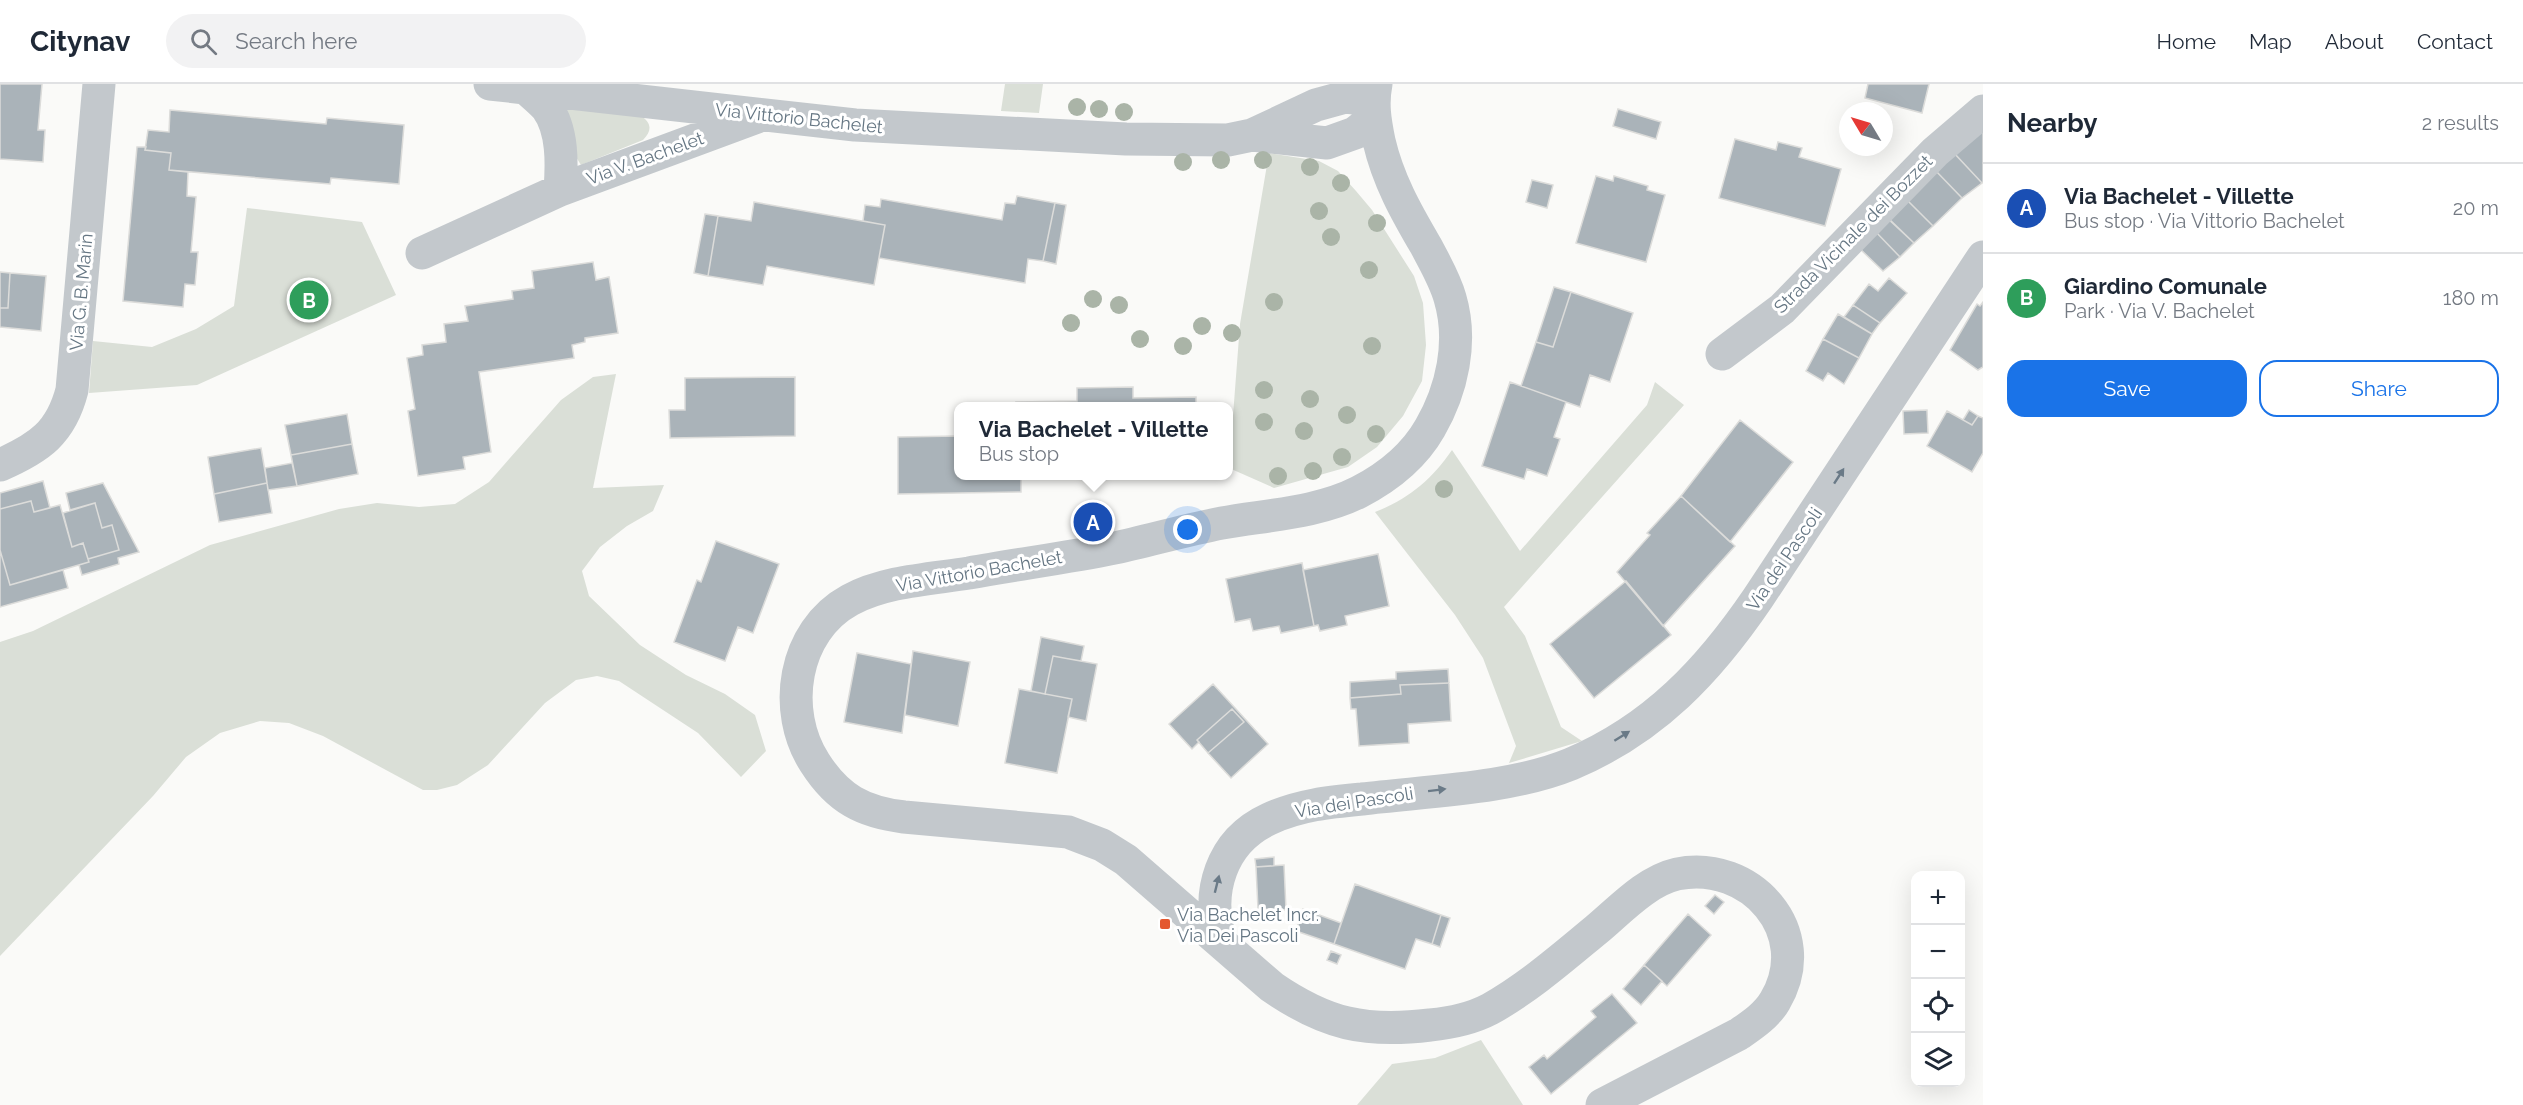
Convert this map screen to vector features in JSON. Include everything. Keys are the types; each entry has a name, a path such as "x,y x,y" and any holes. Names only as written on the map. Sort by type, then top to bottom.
{"street":[{"name":"Via G. B. Marin","path":"0,465 20,456 56,428 66,412 72,390 99,84"},
{"name":"Via Vittorio Bachelet","path":"490,84 933,130 1114,138 1228,140 1252,135 1316,105 1345,97 1374,100"},
{"path":"1316,105 1343,84"},
{"name":"Via V. Bachelet","path":"526,88 547,109 558,136 562,163 560,190"},
{"name":"Via Vittorio Bachelet","path":"1252,135 1327,142 1355,133 1374,100"},
{"name":"Via Vittorio Bachelet","path":"1221,941 1126,860 1082,836 1068,832 880,814 859,806 830,784 810,756 798,724 795,701 796,682 801,663 822,625 843,605 872,591 1112,548 1218,524 1315,506 1357,493 1395,469 1410,454 1428,432 1442,407 1452,377 1455,322 1450,297 1439,270 1385,168 1374,100"},
{"name":"Strada Vicinale dei Bozzet","path":"1722,354 1782,309 1935,152 1983,111"},
{"name":"Via V. Bachelet","path":"422,253 560,190 764,114"},
{"path":"1327,142 1358,158 1397,194"},
{"name":"Via dei Pascoli","path":"1221,941 1215,921 1214,904 1222,866 1237,843 1252,828 1268,819 1288,811 1322,803 1509,782 1553,770 1573,763 1620,737 1659,711 1697,678 1728,642 1746,616 1983,258"},
{"path":"1221,941 1272,987 1294,1002 1324,1017 1352,1025 1384,1029 1427,1026 1460,1022 1489,1009 1539,977 1648,887 1675,874 1696,872 1720,874 1745,883 1772,909 1786,945 1787,967 1775,1001 1754,1023 1739,1034 1602,1105"}],"shaded area":[{"path":"1005,84 1043,84 1039,113 1001,111"},
{"path":"568,109 641,116 649,124 649,130 643,140 581,165 576,157 565,114"},
{"path":"1269,153 1319,161 1338,171 1372,210 1414,276 1423,303 1426,345 1422,381 1403,416 1377,447 1348,467 1274,488 1233,470 1233,416 1240,324"},
{"path":"247,208 362,222 396,295 197,385 89,393 93,341 152,347 196,329 234,306"},
{"path":"616,374 593,488 664,485 653,511 627,526 600,547 582,571 589,596 640,645 686,675 725,694 755,715 766,751 741,777 698,733 619,681 597,676 576,680 545,703 488,765 457,785 437,790 423,790 323,736 289,723 260,721 220,733 186,757 153,796 0,956 0,642 33,631 210,545 339,509 377,503 419,507 455,504 489,482 561,400 593,377"},
{"path":"1655,382 1684,405 1504,607 1525,636 1561,727 1582,741 1509,763 1516,746 1483,658 1455,615 1375,512 1399,501 1419,487 1452,450 1520,551 1647,405"},
{"path":"1481,1040 1523,1105 1357,1105 1392,1064 1435,1058"}],"building":[{"path":"0,84 42,84 38,130 45,130 43,162 0,159"},
{"path":"1868,84 1929,84 1922,113 1893,105 1893,102 1880,102 1865,98"},
{"path":"1618,109 1661,122 1656,139 1613,126"},
{"path":"170,110 326,124 327,118 404,125 399,184 331,178 330,184 169,170 171,153 145,150 148,130 169,132"},
{"path":"1983,130 1983,182 1982,183 1954,153"},
{"path":"1735,139 1776,150 1778,142 1802,148 1799,157 1841,169 1825,226 1719,198"},
{"path":"137,147 171,153 169,170 188,172 187,196 196,197 191,252 198,252 195,285 185,284 183,307 123,301"},
{"path":"1954,153 1982,183 1962,198 1935,170"},
{"path":"1935,170 1962,198 1933,226 1905,198"},
{"path":"1596,176 1613,181 1614,176 1648,186 1647,190 1665,195 1646,262 1576,243"},
{"path":"1532,180 1553,185 1547,208 1526,202"},
{"path":"1017,196 1055,203 1043,261 1028,259 1025,283 879,258 885,225 863,221 865,205 880,207 881,199 1002,220 1005,203 1015,204"},
{"path":"1905,198 1933,226 1914,243 1884,215"},
{"path":"754,202 885,225 874,285 767,266 763,285 708,276 718,216 751,221"},
{"path":"1055,203 1066,205 1056,264 1043,261"},
{"path":"705,214 718,216 708,276 694,273"},
{"path":"1887,217 1914,243 1900,257 1874,230"},
{"path":"1874,230 1900,257 1883,271 1857,246"},
{"path":"593,262 596,280 609,277 618,333 585,338 585,342 572,345 574,358 479,372 491,452 463,457 465,469 418,476 408,411 415,409 407,358 423,355 422,345 446,342 444,324 468,321 465,306 513,299 512,291 534,288 532,271"},
{"path":"0,272 10,273 8,308 0,308"},
{"path":"10,273 46,276 41,331 0,327 0,308 8,308"},
{"path":"1889,278 1907,293 1880,323 1853,305 1869,284 1878,291"},
{"path":"1554,287 1571,292 1553,347 1536,342"},
{"path":"1571,292 1633,313 1610,382 1590,375 1580,407 1521,386 1536,342 1553,347"},
{"path":"1983,302 1983,367 1978,370 1950,350 1977,304 1980,306"},
{"path":"1853,305 1880,323 1872,334 1844,317"},
{"path":"1838,314 1872,334 1859,358 1823,339"},
{"path":"1823,339 1859,358 1844,384 1828,373 1823,381 1806,371"},
{"path":"795,377 795,436 670,438 669,410 685,410 685,378"},
{"path":"1510,382 1566,402 1554,437 1560,439 1547,476 1527,469 1524,479 1482,466"},
{"path":"1133,387 1133,398 1196,397 1196,402 1016,402 1077,401 1077,388"},
{"path":"1927,410 1928,433 1904,434 1903,411"},
{"path":"1969,410 1978,416 1972,425 1963,420"},
{"path":"1947,411 1972,425 1978,416 1983,418 1983,453 1972,472 1927,446"},
{"path":"347,414 352,444 291,455 285,425"},
{"path":"1740,420 1793,462 1730,542 1681,496"},
{"path":"954,436 954,480 1021,480 1021,492 898,494 898,437"},
{"path":"352,444 358,474 297,486 291,455"},
{"path":"261,448 267,483 214,494 208,457"},
{"path":"292,463 297,486 268,490 265,468"},
{"path":"43,481 50,508 34,512 31,501 0,509 0,493"},
{"path":"103,483 139,552 118,558 119,564 82,575 79,565 89,562 88,559 119,550 112,525 102,528 95,503 70,510 66,493"},
{"path":"267,483 272,513 219,522 214,494"},
{"path":"1681,496 1735,546 1663,626 1617,572 1650,535 1647,533"},
{"path":"31,501 34,512 60,505 72,547 83,543 89,562 10,585 0,550 0,509"},
{"path":"95,503 102,528 112,525 119,550 88,559 83,543 72,547 63,513"},
{"path":"716,541 779,564 753,633 738,627 725,661 674,642 697,580 701,582"},
{"path":"0,550 10,585 63,570 68,588 0,607"},
{"path":"1378,554 1389,606 1345,616 1347,625 1320,631 1318,625 1314,626 1303,570"},
{"path":"1302,563 1314,626 1281,633 1279,626 1253,631 1250,619 1235,622 1226,579"},
{"path":"1626,581 1671,635 1594,698 1550,644"},
{"path":"1041,637 1084,646 1081,661 1053,656 1045,694 1031,691"},
{"path":"913,651 970,662 958,726 905,715"},
{"path":"857,653 911,664 902,733 844,722"},
{"path":"1053,656 1097,664 1086,721 1068,717 1072,699 1045,694"},
{"path":"1448,669 1449,683 1400,685 1401,694 1350,698 1350,682 1396,679 1396,672"},
{"path":"1449,683 1451,721 1408,724 1409,743 1359,746 1356,709 1351,709 1350,698 1401,694 1400,685"},
{"path":"1213,684 1268,744 1231,778 1208,753 1244,722 1232,709 1197,740 1199,742 1192,749 1169,724"},
{"path":"1019,689 1072,699 1057,773 1005,763"},
{"path":"1232,709 1244,722 1208,753 1197,740"},
{"path":"1274,857 1274,866 1256,867 1255,859"},
{"path":"1284,865 1286,910 1258,909 1256,867"},
{"path":"1355,884 1441,915 1432,944 1416,939 1405,969 1334,944"},
{"path":"1715,895 1724,902 1714,914 1705,906"},
{"path":"1258,909 1271,910 1271,919 1261,920"},
{"path":"1303,909 1341,923 1334,944 1296,931"},
{"path":"1688,914 1711,935 1667,986 1644,965"},
{"path":"1441,915 1450,918 1440,947 1432,944"},
{"path":"1331,951 1341,955 1337,964 1327,960"},
{"path":"1644,965 1662,981 1641,1005 1623,989"},
{"path":"1612,994 1637,1023 1551,1094 1529,1067 1544,1055 1547,1059 1596,1017 1591,1011"}],"place":[{"name":"Giardino Comunale","path":"309,300"},
{"name":"Via Bachelet - Villette","path":"1093,522"},
{"name":"Via Bachelet Incr. Via Dei Pascoli","path":"1165,924"}]}
